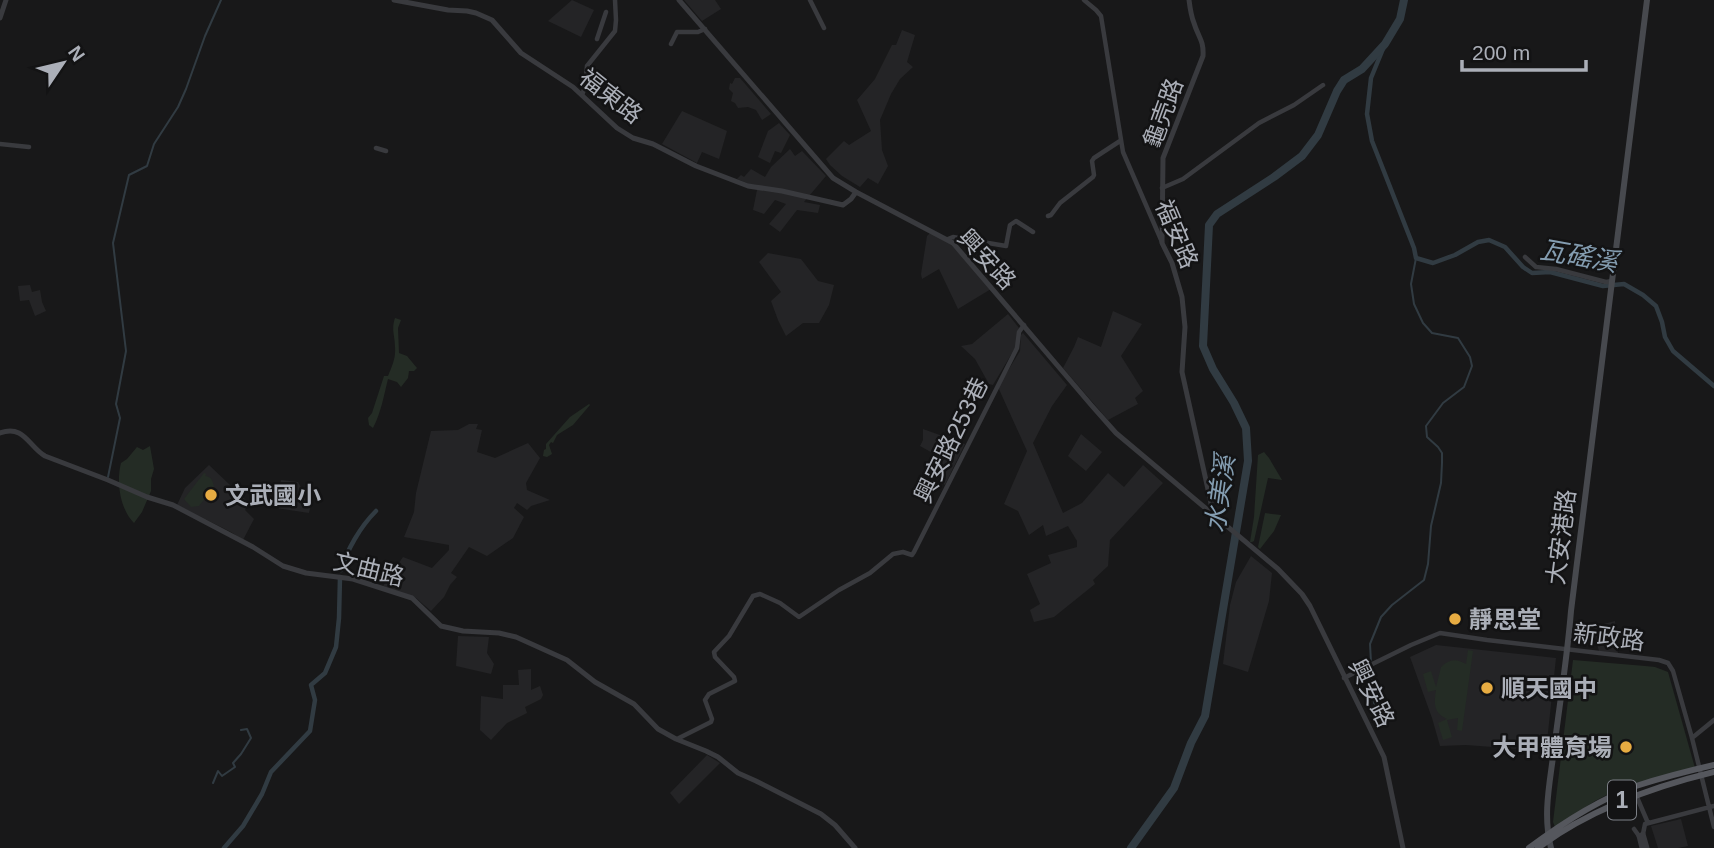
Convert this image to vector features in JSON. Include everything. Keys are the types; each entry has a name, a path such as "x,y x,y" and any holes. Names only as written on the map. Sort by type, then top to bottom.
{"main road":[{"name":"大安港路","path":"1551,848 1546,810 1647,0"},
{"name":"1","path":"1529,848 1595,813 1714,765"},
{"name":"1","path":"1538,848 1590,808 1624,791 1701,772 1714,772"}],"street":[{"path":"0,18 6,0"},
{"name":"福東路","path":"394,0 467,11 492,20 522,53 582,95 617,128 706,170 748,186 843,205 856,192"},
{"path":"582,95 587,66 615,31 615,0"},
{"name":"興安路","path":"680,0 833,177 856,192 954,243 1116,433 1278,569 1302,594 1384,757 1403,848"},
{"path":"810,0 824,28"},
{"name":"福安路","path":"1084,0 1101,16 1120,141 1133,178 1180,284 1185,327 1182,372 1212,503 1210,512"},
{"name":"龜壳路","path":"1162,243 1164,153 1203,56 1203,41 1194,24 1189,0"},
{"path":"597,39 606,12"},
{"path":"671,44 677,32 698,32 705,29"},
{"path":"1162,188 1183,179 1259,123 1294,105 1323,85"},
{"path":"1048,216 1093,177 1094,158 1120,141"},
{"path":"0,144 29,147"},
{"path":"376,148 387,151"},
{"path":"948,239 953,237 1006,246 1010,225 1016,220 1033,232"},
{"path":"1525,257 1536,267 1556,269 1612,285"},
{"name":"興安路253巷","path":"676,739 711,722 706,698 735,681 713,652 729,636 753,596 760,594 780,603 799,617 897,553 912,555 1017,348 1019,332 1024,326"},
{"name":"文曲路","path":"0,433 5,430 20,433 45,456 173,505 283,566 300,572 353,579 412,598 441,626 516,637 567,660 595,682 626,699 658,729 718,757 738,773 821,814 835,824 855,848"},
{"path":"1204,506 1209,491"},
{"name":"新政路","path":"1345,678 1440,633 1668,663 1673,671 1692,738 1714,827"},
{"path":"1692,738 1714,720"},
{"path":"1636,795 1647,823 1641,835"},
{"path":"1647,823 1711,807"},
{"path":"1634,829 1641,835 1644,848"}],"shaded area":[{"path":"572,0 594,10 581,37 548,21"},
{"path":"684,0 715,0 721,9 702,21"},
{"path":"902,30 915,35 907,62 913,67 900,79 880,120 882,150 888,166 878,184 868,178 860,187 842,176 826,159 844,141 849,145 871,131 857,100 875,79"},
{"path":"735,78 740,78 771,114 762,120 756,110 738,108 731,101 733,93 729,89 730,83 732,84"},
{"path":"682,111 727,131 719,159 702,152 697,163 662,144"},
{"path":"779,123 790,135 781,153 775,151 770,163 758,157 768,131"},
{"path":"790,149 795,156 802,151 826,176 804,202 820,205 818,213 797,210 780,232 769,224 786,204 775,200 764,214 753,210 758,185 737,179 741,175 744,177 751,169 765,177 771,167"},
{"path":"932,231 954,245 991,289 958,309 939,269 922,279 927,236"},
{"path":"768,253 801,259 818,281 834,285 829,305 819,323 803,323 786,336 771,301 781,292 759,262"},
{"path":"30,285 32,292 40,290 46,311 35,316 29,300 20,301 18,286"},
{"path":"1113,311 1142,324 1121,356 1143,391 1135,398 1138,404 1108,420 1063,368 1078,337 1101,347"},
{"path":"1008,314 1019,328 1015,348 993,385 989,384 975,359 961,346 972,344"},
{"path":"395,318 401,320 398,328 399,353 407,356 417,368 409,371 408,378 401,387 397,382 388,379 373,428 369,425 368,418 394,358"},
{"path":"1023,333 1067,385 1052,406 1033,443 1063,513 1082,503 1108,473 1124,487 1143,465 1163,483 1110,540 1108,566 1093,580 1095,584 1054,617 1034,622 1030,610 1040,604 1027,574 1051,563 1048,555 1077,547 1077,541 1068,526 1046,536 1043,525 1029,535 1018,511 1004,504 1027,451 998,387 1020,351"},
{"path":"589,404 573,425 551,442 549,445 552,454 543,456 546,444 570,417"},
{"path":"469,424 478,424 476,429 482,430 477,452 495,458 528,443 540,458 526,483 527,490 550,500 527,510 517,503 514,508 524,517 513,538 487,556 469,547 451,573 457,577 431,611 416,598 383,586 403,557 432,568 449,550 449,545 404,537 414,512 431,431 458,430"},
{"path":"923,429 965,444 945,485 929,470 938,456 920,446"},
{"path":"1081,434 1102,452 1086,471 1068,456"},
{"path":"150,446 154,469 151,491 134,523 125,510 120,495 121,463 137,447 143,450"},
{"path":"1264,452 1282,480 1268,478 1254,541 1250,542 1258,455"},
{"name":"文武國小","path":"209,465 249,503 245,510 254,519 243,540 177,505 185,488"},
{"path":"204,473 211,479 214,487 199,506 191,507 184,499"},
{"path":"281,480 298,482 302,489 313,493 309,513 276,508"},
{"path":"1265,513 1281,515 1274,531 1260,549 1258,547"},
{"path":"1251,556 1272,573 1269,601 1248,672 1223,664 1230,605 1236,582"},
{"path":"1615,621 1618,654 1599,651 1592,627"},
{"path":"458,636 489,637 487,653 494,664 491,674 456,666"},
{"name":"順天國中","path":"1436,645 1556,658 1546,751 1466,745 1440,746 1410,657"},
{"path":"1468,650 1473,651 1462,731 1457,730 1458,718 1447,720 1452,737 1443,740 1438,723 1447,719 1437,711 1436,690 1428,692 1423,674 1431,671 1436,687 1441,667 1453,660 1466,664"},
{"name":"大甲體育場","path":"1573,660 1655,667 1668,672 1695,768 1622,787 1555,827 1553,822"},
{"path":"531,669 531,690 540,686 543,695 541,699 525,707 527,713 507,723 491,740 480,730 481,696 503,699 503,685 519,685 518,670"},
{"path":"707,755 720,763 679,804 670,793"},
{"path":"1681,819 1688,846 1658,848 1651,826"}],"waterway":[{"path":"108,477 120,418 116,404 126,351 113,243 129,175 147,166 154,144 178,107 221,0"},
{"name":"水美溪","path":"1131,848 1174,788 1191,743 1205,716 1248,461 1246,428 1203,346 1209,225 1217,214 1302,156 1318,135 1344,80 1362,69 1385,44 1400,19 1404,0"},
{"name":"瓦磘溪","path":"1385,44 1371,78 1367,114 1372,141 1416,258 1433,263 1478,242 1489,240 1505,247 1532,273 1550,272 1603,286 1624,284 1656,306 1665,337 1673,351 1714,386"},
{"path":"1371,662 1370,644 1381,617 1424,580 1428,564 1431,526 1441,483 1442,453 1427,437 1426,426 1443,403 1464,387 1472,366 1470,357 1458,338 1432,333 1423,323 1414,304 1411,284 1416,258"},
{"path":"341,570 355,539 376,511"},
{"path":"224,848 243,826 262,794 271,772 310,731 315,700 311,685 325,673 336,647 340,577"},
{"path":"1371,668 1374,703 1378,707"},
{"path":"213,783 218,771 222,776 235,767 233,763 251,738 247,729 241,730"}],"place":[{"name":"文武國小","path":"211,495"},
{"name":"靜思堂","path":"1455,619"},
{"name":"順天國中","path":"1487,688"},
{"name":"大甲體育場","path":"1626,747"}]}
